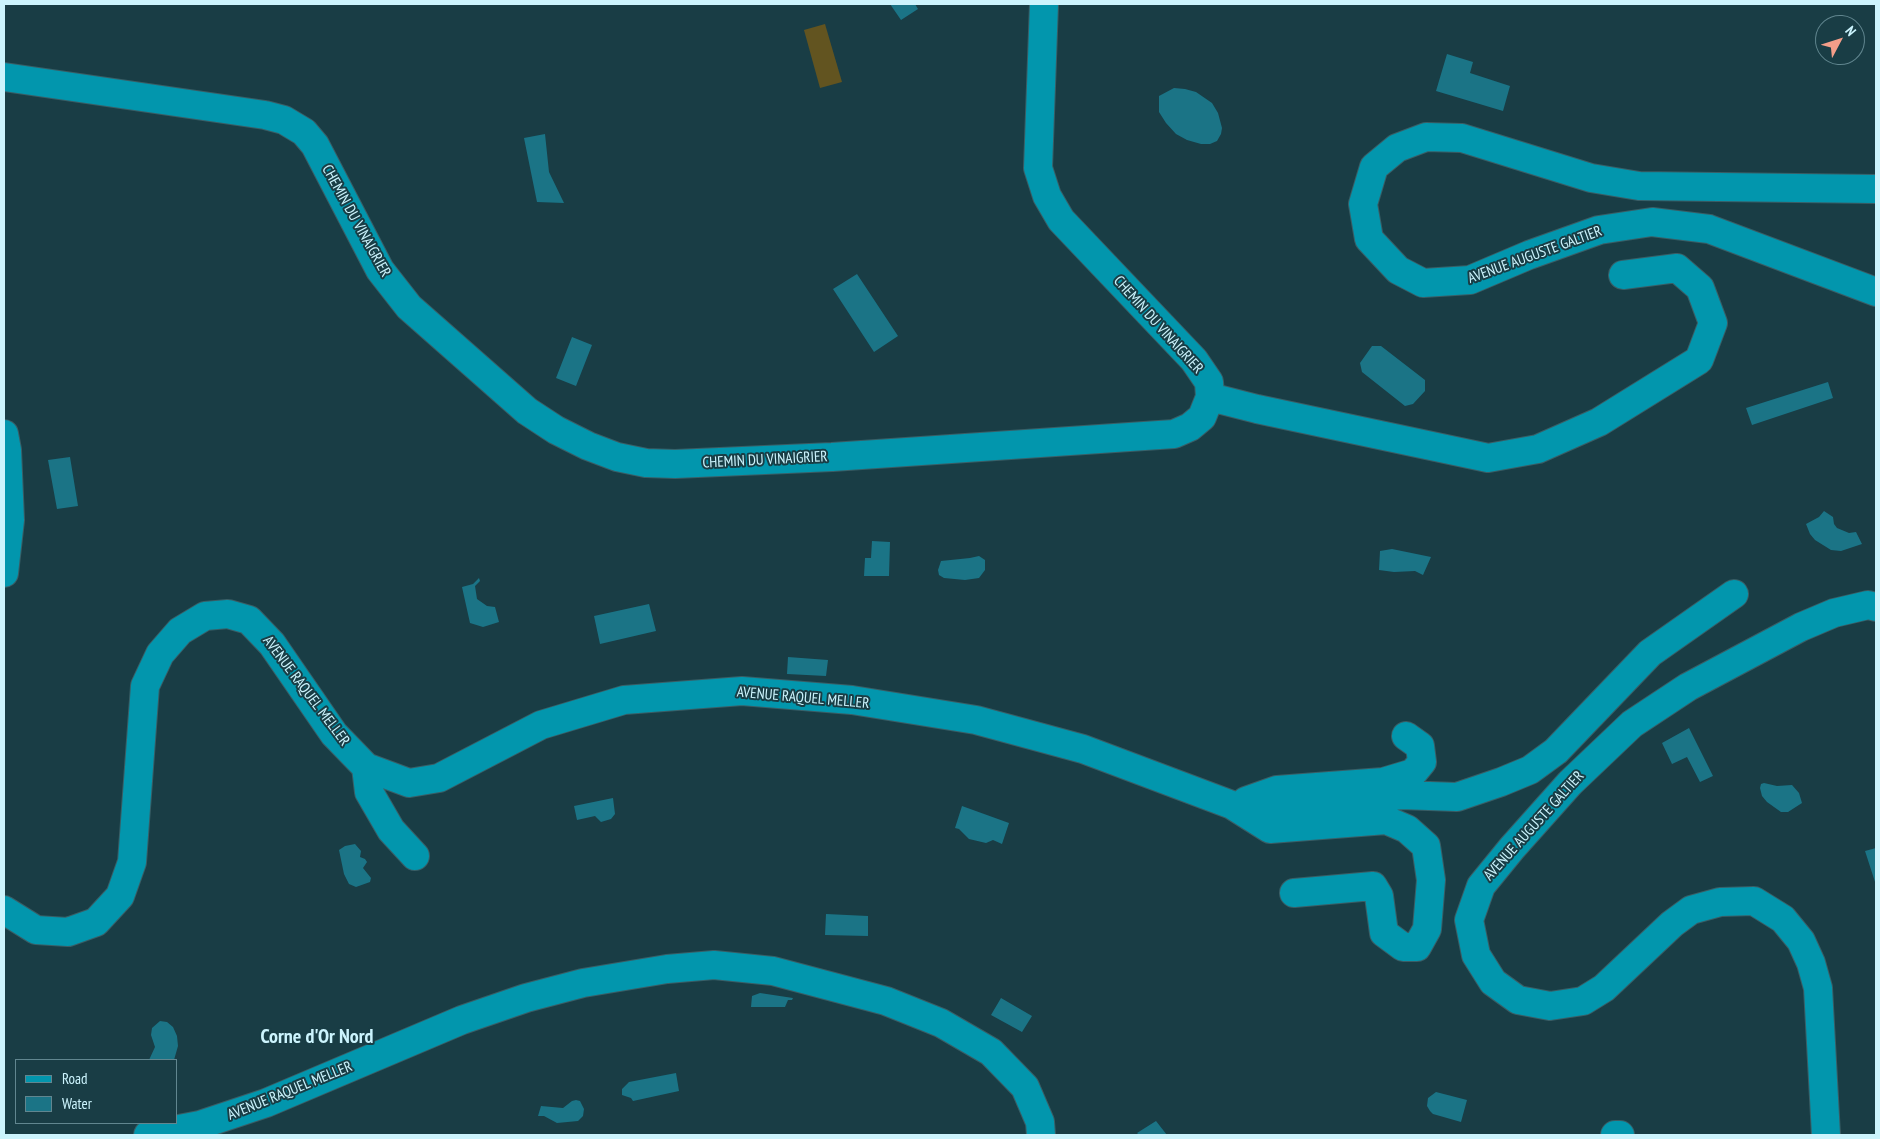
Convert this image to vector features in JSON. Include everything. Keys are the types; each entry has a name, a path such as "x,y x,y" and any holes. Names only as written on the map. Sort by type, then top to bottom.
{"street":[{"name":"CHEMIN DU VINAIGRIER","path":"4,77 264,114 284,120 304,132 315,145 380,270 409,307 527,411 556,430 617,458 646,463 675,464 840,456 1174,434 1190,427 1202,417 1210,397 1209,382 1194,360 1061,220 1047,196 1038,168 1044,4"},
{"name":"AVENUE AUGUSTE GALTIER","path":"1876,189 1639,186 1591,178 1462,138 1426,137 1397,148 1374,167 1363,204 1369,239 1398,270 1423,283 1470,280 1529,255 1599,230 1652,222 1709,230 1876,292"},
{"path":"1210,397 1257,409 1488,458 1538,449 1598,422 1699,360 1713,323 1700,288 1677,268 1623,275"},
{"path":"4,434 7,450 10,520 4,573"},
{"path":"1232,805 1284,809 1402,796 1457,797 1502,782 1530,770 1556,751 1650,653 1734,594"},
{"name":"AVENUE AUGUSTE GALTIER","path":"1826,1135 1818,988 1811,963 1801,941 1783,919 1754,902 1720,902 1692,910 1672,924 1604,988 1583,1001 1550,1006 1518,1000 1493,982 1476,955 1469,920 1481,886 1512,848 1570,783 1632,724 1688,687 1801,627 1834,613 1868,605 1876,607"},
{"name":"AVENUE RAQUEL MELLER","path":"4,910 36,930 68,932 96,922 120,896 132,862 145,686 160,654 180,631 205,616 228,614 249,620 272,644 334,734 366,767 409,784 439,778 541,725 624,700 742,691 852,700 976,720 1083,749 1232,805"},
{"path":"1232,805 1277,790 1383,782 1413,773 1422,762 1420,746 1406,736"},
{"path":"366,767 369,792 391,830 414,856"},
{"path":"1232,805 1270,829 1386,820 1407,829 1426,846 1431,880 1427,929 1417,947 1403,947 1384,933 1380,896 1374,886 1294,893"},
{"name":"AVENUE RAQUEL MELLER","path":"148,1135 200,1125 266,1103 462,1020 526,998 584,983 667,969 714,965 773,971 886,1001 941,1023 991,1052 1025,1087 1040,1122 1042,1135"},
{"path":"1615,1135 1620,1135"}],"shaded area":[{"path":"825,24 842,82 820,88 804,30"}],"water":[{"path":"890,4 915,4 918,9 901,20"},
{"path":"1447,54 1473,62 1470,73 1510,86 1503,111 1436,91"},
{"path":"1174,88 1196,92 1212,103 1218,113 1222,128 1217,141 1210,144 1201,144 1187,140 1176,134 1166,123 1159,112 1159,96"},
{"path":"545,134 549,172 564,203 537,202 524,138"},
{"path":"857,274 898,336 874,352 833,289"},
{"path":"572,337 592,345 576,386 556,378"},
{"path":"1372,346 1381,346 1425,380 1425,391 1413,404 1405,406 1362,372 1360,363"},
{"path":"1828,382 1833,398 1752,425 1746,408"},
{"path":"70,457 78,506 57,509 48,460"},
{"path":"1824,511 1833,517 1837,528 1849,533 1856,532 1862,544 1841,551 1831,550 1815,540 1806,524 1819,517"},
{"path":"872,541 890,542 889,576 864,576 865,558 871,558"},
{"path":"1392,549 1431,557 1423,575 1415,571 1394,572 1379,570 1380,551"},
{"path":"979,556 985,560 985,570 979,578 965,580 944,578 939,575 938,570 941,561"},
{"path":"479,578 480,581 475,586 477,599 487,606 495,607 499,622 483,627 470,623 462,587 473,584"},
{"path":"649,604 656,631 600,644 594,616"},
{"path":"788,657 828,660 826,676 787,674"},
{"path":"1689,728 1713,776 1700,782 1687,757 1672,764 1662,743"},
{"path":"1761,784 1777,786 1792,785 1799,793 1802,803 1788,812 1781,812 1762,796 1760,788"},
{"path":"613,798 615,814 611,819 601,822 595,816 577,820 574,806"},
{"path":"962,806 1009,823 1002,844 993,840 986,843 969,839 959,829 955,828"},
{"path":"355,844 361,851 360,857 367,862 363,868 371,878 370,882 356,887 349,884 344,874 339,850 345,846"},
{"path":"1876,848 1876,885 1865,851"},
{"path":"826,914 868,916 868,936 825,935"},
{"path":"760,993 793,998 788,1000 785,1007 751,1007 752,996"},
{"path":"1001,998 1032,1016 1022,1032 991,1015"},
{"path":"160,1021 167,1022 173,1027 177,1036 178,1046 174,1059 149,1059 155,1047 151,1035 152,1028"},
{"path":"676,1073 679,1091 633,1101 631,1098 622,1095 622,1089 629,1082"},
{"path":"1436,1092 1467,1100 1461,1122 1433,1114 1430,1111 1427,1106 1428,1098"},
{"path":"576,1100 580,1101 584,1109 583,1116 578,1121 557,1123 544,1116 538,1116 541,1106 563,1108"},
{"path":"1156,1121 1167,1135 1139,1135 1137,1133"}],"district":[{"name":"Corne d'Or Nord","path":"317,1037"}]}
